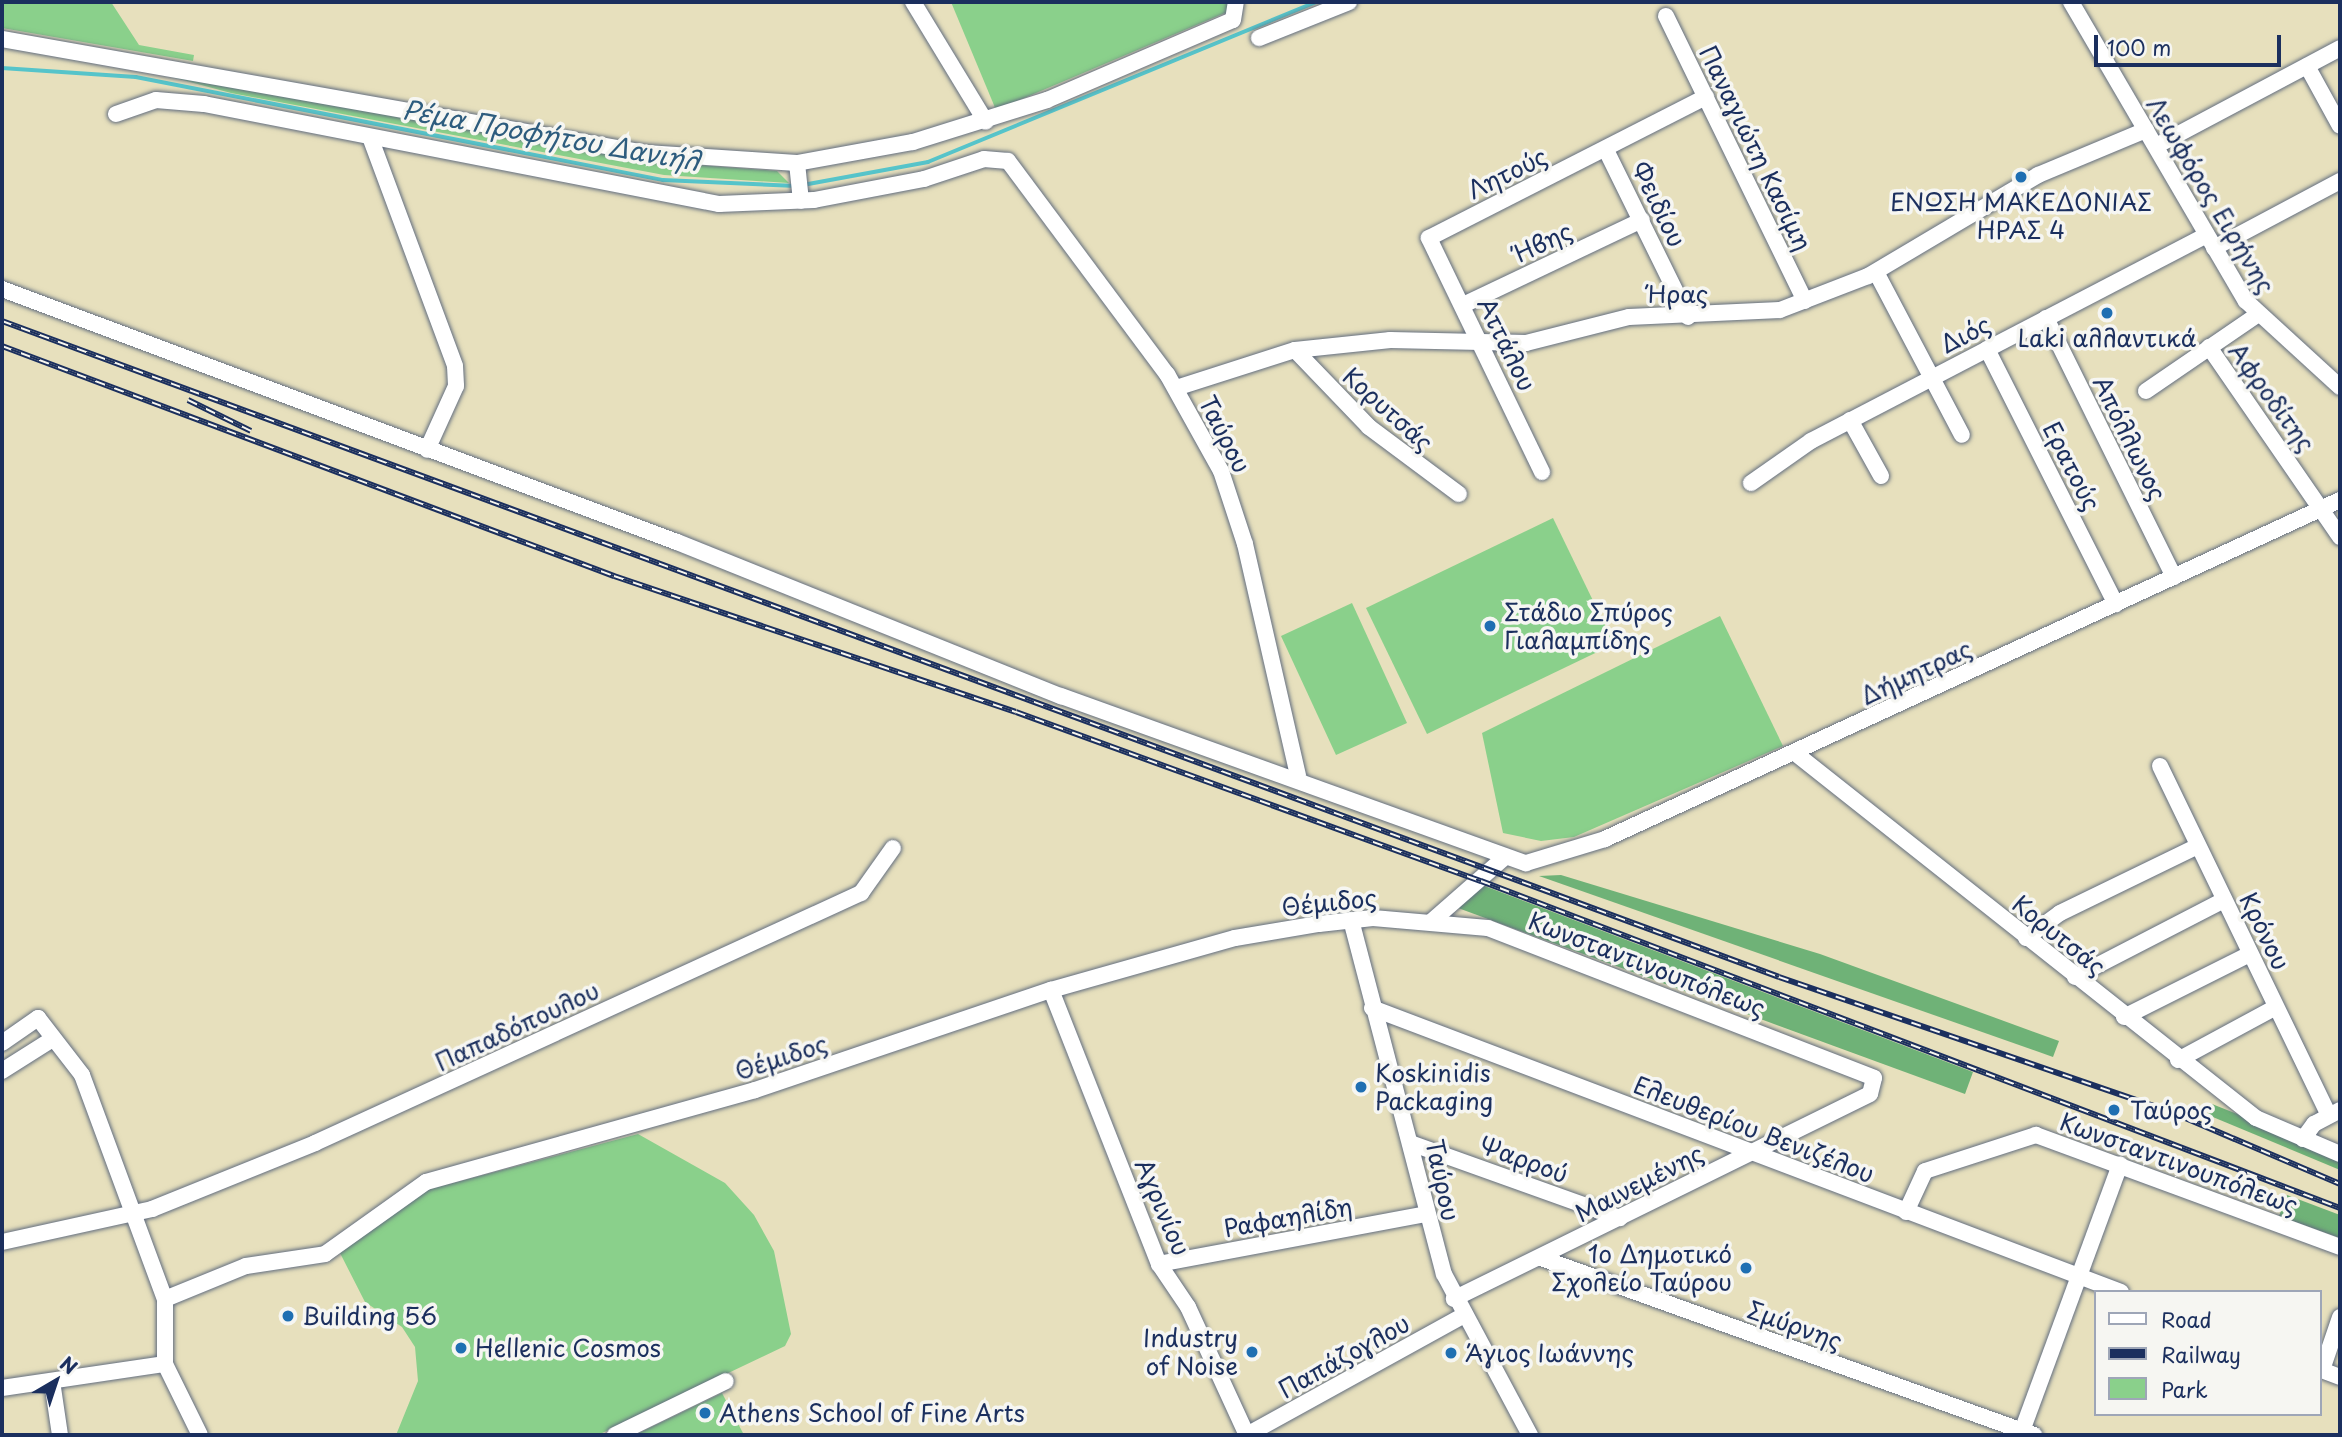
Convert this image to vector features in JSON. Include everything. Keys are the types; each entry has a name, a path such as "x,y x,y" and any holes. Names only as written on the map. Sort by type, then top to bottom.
{"street":[{"path":"914,2 986,122"},
{"path":"2,39 646,153 797,168 986,122 1233,20 1236,2"},
{"path":"1259,38 1349,2"},
{"name":"Λεωφόρος Ειρήνης","path":"2071,2 2211,242 2257,315 2340,387"},
{"name":"Παναγιώτη Κασίμη","path":"1666,16 1805,301"},
{"path":"2155,146 2340,48"},
{"path":"2307,66 2340,126"},
{"name":"Λητούς","path":"1429,238 1706,97"},
{"path":"116,114 166,99 686,200 800,198 797,168"},
{"name":"Ήρας","path":"1176,388 1294,350 1390,340 1483,345 1548,340 1629,317 1756,314 1805,301 1876,272 2038,175 2146,130"},
{"path":"370,137 455,366 456,386 427,450"},
{"name":"Φειδίου","path":"1606,150 1688,317"},
{"name":"Ταύρου","path":"800,198 894,187 984,159 1008,161 1176,388 1233,503 1298,776"},
{"name":"Διός","path":"1751,482 1850,420 2046,318 2340,181"},
{"name":"Ήβης","path":"1463,305 1642,220"},
{"name":"Αττάλου","path":"1429,238 1542,472"},
{"path":"1876,272 1929,379 1962,435"},
{"name":"Δήμητρας","path":"2,289 427,450 1061,696 1298,776 1526,863 1571,854 2340,500"},
{"path":"2146,391 2257,315"},
{"name":"Απόλλωνος","path":"2046,318 2174,578"},
{"name":"Αφροδίτης","path":"2209,347 2323,508 2340,537"},
{"name":"Ερατούς","path":"1987,349 2116,604"},
{"name":"Κορυτσάς","path":"1294,350 1368,427 1459,494"},
{"path":"1850,420 1881,476"},
{"name":"Κορυτσάς","path":"1795,753 2178,1060 2256,1118 2303,1139"},
{"name":"Κρόνου","path":"2160,766 2276,1007 2334,1113"},
{"path":"2026,938 2060,913 2198,846"},
{"name":"Παπαδόπουλου","path":"2,1242 136,1210 152,1209 315,1143 861,892 893,848"},
{"path":"1432,921 1505,857"},
{"path":"2075,977 2224,900"},
{"name":"Ταύρου","path":"1351,920 1371,1007 1413,1144 1426,1214 1454,1298 1530,1435"},
{"name":"Θέμιδος","path":"165,1299 246,1266 325,1254 426,1182 755,1090 1051,990 1235,938 1351,920 1432,921"},
{"name":"Κωνσταντινουπόλεως","path":"1432,921 1488,928 1866,1072 1876,1083"},
{"path":"2124,1017 2250,954"},
{"name":"Αγρινίου","path":"1051,990 1159,1264 1188,1307 1247,1435"},
{"name":"Ελευθερίου Βενιζέλου","path":"1371,1007 2117,1290"},
{"path":"2178,1060 2276,1007"},
{"path":"2,1043 38,1018 51,1040 82,1075 136,1210 165,1299 165,1364 200,1435"},
{"path":"2,1072 51,1040"},
{"name":"Μαινεμένης","path":"1454,1298 1541,1258 1749,1151 1870,1094 1876,1083"},
{"path":"2334,1113 2303,1139 2340,1154"},
{"name":"Κωνσταντινουπόλεως","path":"1906,1212 1925,1171 2028,1137 2120,1164 2340,1247"},
{"name":"Ψαρρού","path":"1413,1144 1620,1218"},
{"path":"2028,1433 2120,1164"},
{"name":"Ραφαηλίδη","path":"1159,1264 1426,1214"},
{"name":"Σμύρνης","path":"1541,1258 2028,1433"},
{"name":"Παπάζογλου","path":"1247,1435 1463,1316"},
{"path":"2321,1366 2340,1317"},
{"path":"2,1388 165,1364"},
{"path":"2321,1369 2340,1377"},
{"path":"52,1381 60,1435"},
{"path":"615,1435 726,1381"}],"green space":[{"path":"2,2 111,2 139,45 194,55 193,61 2,28"},
{"path":"951,2 1228,2 1232,10 996,110"},
{"path":"138,68 645,161 777,171 789,183 664,175 231,93"},
{"name":"Στάδιο Σπύρος Γιαλαμπίδης","path":"1553,518 1614,644 1427,734 1366,608"},
{"path":"1352,603 1407,723 1336,755 1281,636"},
{"path":"1720,616 1783,746 1574,837 1541,841 1503,833 1482,733"},
{"path":"1561,875 1820,954 2059,1041 2053,1057 1539,876"},
{"path":"1482,885 1973,1072 1965,1094 1458,908"},
{"path":"2212,1104 2340,1155 2340,1170 2208,1115"},
{"path":"638,1134 725,1183 754,1215 774,1251 791,1334 785,1346 598,1435 396,1435 418,1381 415,1347 402,1327 365,1302 340,1253 419,1192"},
{"path":"2287,1195 2340,1215 2340,1238 2279,1216"},
{"name":"Athens School of Fine Arts","path":"722,1393 744,1435 635,1435"}],"waterway":[{"name":"Ρέμα Προφήτου Δανιήλ","path":"803,185 928,162 1317,2"},
{"name":"Ρέμα Προφήτου Δανιήλ","path":"2,68 136,77 663,180 796,186"}],"railway":[{"path":"2,321 1779,977 2169,1111 2340,1184"},
{"path":"2,346 614,576 1016,712 1481,881 2340,1208"},
{"path":"188,400 251,431"}],"place":[{"name":"ΕΝΩΣΗ ΜΑΚΕΔΟΝΙΑΣ ΗΡΑΣ 4","path":"2021,177"},
{"name":"Laki αλλαντικά","path":"2107,313"},
{"name":"Στάδιο Σπύρος Γιαλαμπίδης","path":"1490,626"},
{"name":"Koskinidis Packaging","path":"1361,1087"},
{"name":"Ταύρος","path":"2114,1110"},
{"name":"1ο Δημοτικό Σχολείο Ταύρου","path":"1746,1268"},
{"name":"Building 56","path":"288,1316"},
{"name":"Hellenic Cosmos","path":"461,1348"},
{"name":"Industry of Noise","path":"1252,1352"},
{"name":"Άγιος Ιωάννης","path":"1451,1353"},
{"name":"Athens School of Fine Arts","path":"705,1413"}]}
